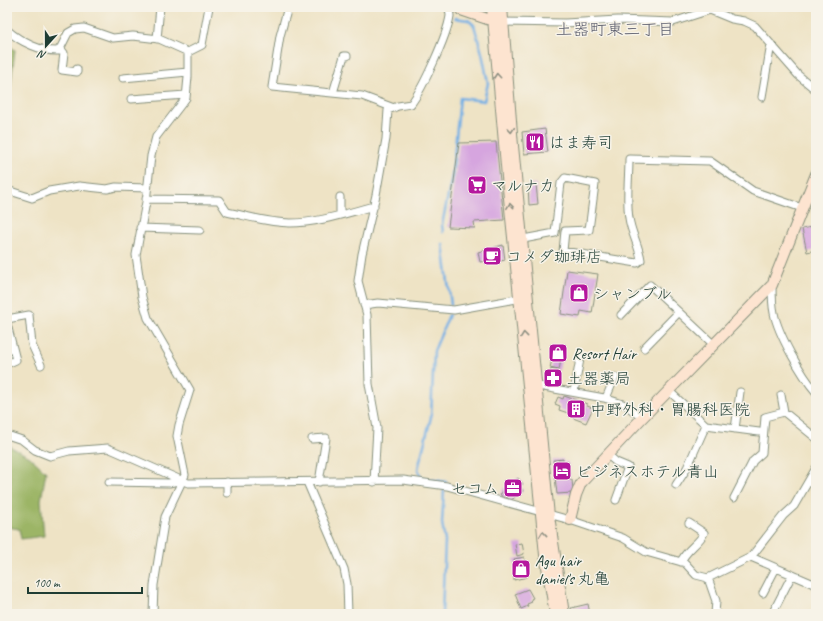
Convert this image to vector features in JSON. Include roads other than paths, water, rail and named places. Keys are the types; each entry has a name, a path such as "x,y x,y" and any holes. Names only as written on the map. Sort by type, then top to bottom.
{"street":[{"path":"157,39 160,7"},
{"path":"7,30 24,42 44,50 59,51 68,33 77,28 84,28 114,38 133,36 157,39 188,52 202,45 209,7"},
{"path":"288,7 280,36 272,87 362,96 394,108"},
{"path":"374,482 377,428 369,384 367,315 358,281 362,254 374,206 386,139 388,110 411,104 418,94 439,49 450,15 448,7"},
{"path":"492,7 498,22 545,515 557,611"},
{"path":"498,22 502,7"},
{"path":"457,8 498,22 566,23 618,20 673,22 712,8 732,19 744,20 755,26 802,80 816,90"},
{"path":"762,97 771,44"},
{"path":"60,48 64,53 62,70 77,72 77,69"},
{"path":"152,614 154,585 165,517 185,475 177,436 178,425 190,390 148,318 142,297 136,256 146,199 151,156 156,136 186,98 188,52"},
{"path":"333,93 344,56 347,56"},
{"path":"123,78 188,72"},
{"path":"131,99 186,95"},
{"path":"565,231 563,251 636,263 641,260 639,246 633,235 629,220 629,159 710,161 753,191 802,208"},
{"path":"570,520 576,495 582,483 668,390 772,285 816,174"},
{"path":"518,240 565,231 589,230 595,184 565,178 561,183 554,233"},
{"path":"7,190 32,198 49,191 79,186 107,189 116,187 147,188"},
{"path":"340,197 340,215"},
{"path":"146,199 219,200 227,212 290,223 321,220 374,206"},
{"path":"140,228 200,230"},
{"path":"621,315 650,285 713,344"},
{"path":"772,285 774,314 780,330 801,371 815,392"},
{"path":"364,305 378,303 454,310 524,298"},
{"path":"644,348 679,312"},
{"path":"7,319 29,315 32,345 42,365"},
{"path":"7,324 16,360 7,364"},
{"path":"574,392 580,359"},
{"path":"606,398 615,377"},
{"path":"533,385 606,398 626,405 642,418"},
{"path":"668,390 706,425 759,432"},
{"path":"735,429 740,392"},
{"path":"781,395 784,412 816,438"},
{"path":"734,498 753,461 762,453 765,417 784,412"},
{"path":"676,485 687,468 706,425"},
{"path":"7,435 22,440 36,450 50,456 69,451 108,448 188,483 374,482 403,480 431,483 545,515 570,520 623,538 646,552 685,563 696,575 708,578 751,557 783,516 794,506 816,468"},
{"path":"312,439 326,438 319,482"},
{"path":"608,454 616,462 628,467 616,500"},
{"path":"109,482 169,483 182,480"},
{"path":"227,482 227,493"},
{"path":"307,482 344,569 347,584 348,614"},
{"path":"681,562 684,554 702,537 704,533 689,523"},
{"path":"751,557 816,585"},
{"path":"762,593 776,568"},
{"path":"772,614 792,574"},
{"path":"708,578 716,601 715,614"}],"waterway":[{"path":"443,232 442,225 452,176 460,98 484,101 488,83 482,53 474,25 468,20 455,18"},
{"path":"443,244 451,305"},
{"path":"446,482 421,478 418,469 431,417 434,351 449,315"},
{"path":"442,614 445,541 442,523 444,490"}],"place":[{"name":"はま寿司","path":"535,142"},
{"name":"マルナカ","path":"477,185"},
{"name":"コメダ珈琲店","path":"492,256"},
{"name":"シャンブル","path":"579,293"},
{"name":"Resort Hair","path":"558,353"},
{"name":"土器薬局","path":"553,378"},
{"name":"中野外科・胃腸科医院","path":"576,409"},
{"name":"ビジネスホテル青山","path":"562,471"},
{"name":"セコム","path":"513,488"},
{"name":"Agu hair daniel's 丸亀","path":"521,569"}],"district":[{"name":"土器町東三丁目","path":"615,29"}]}
